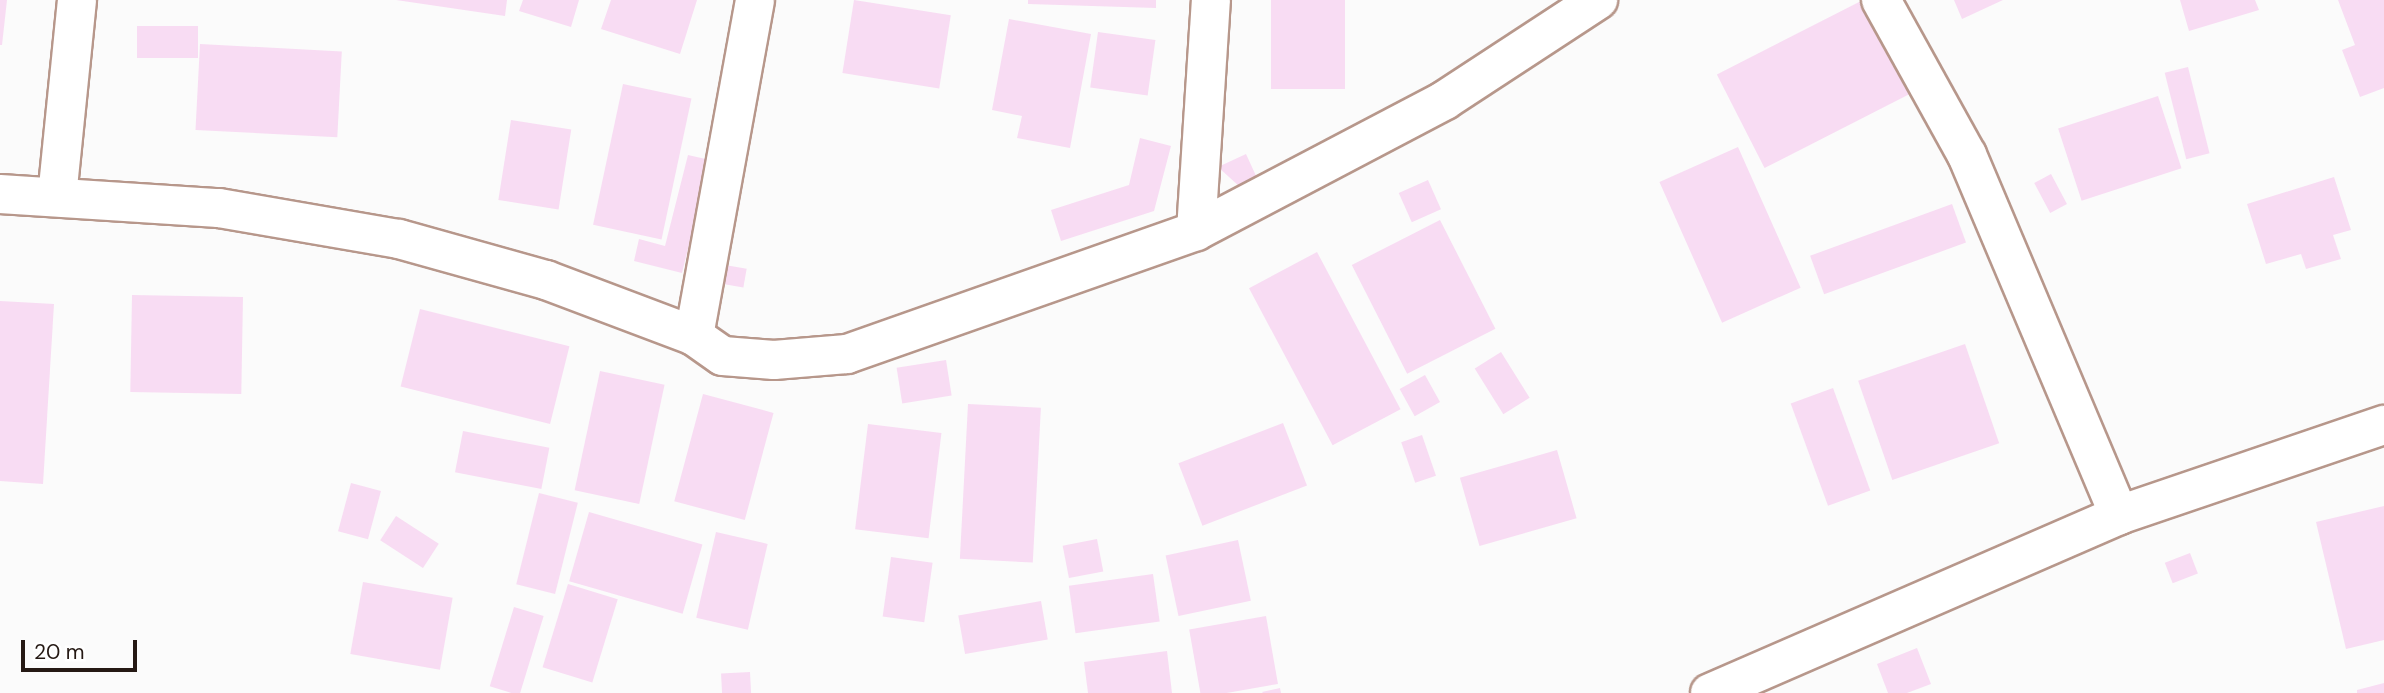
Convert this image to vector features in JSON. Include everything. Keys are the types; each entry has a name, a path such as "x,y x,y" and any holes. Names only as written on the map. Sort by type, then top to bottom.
{"street":[{"path":"57,197 77,0"},
{"path":"694,336 755,0"},
{"path":"1196,231 1211,0"},
{"path":"0,194 219,208 399,239 546,280 694,336 723,356 774,360 847,354 1196,231 1445,100 1598,0"},
{"path":"1881,0 1967,155 2119,515"},
{"path":"1710,693 2119,515 2384,425"}],"building":[{"path":"0,0 7,0 2,45 0,45"},
{"path":"396,0 507,0 505,16"},
{"path":"523,0 579,0 571,27 519,11"},
{"path":"611,0 697,0 680,54 601,29"},
{"path":"854,0 951,15 939,88 842,73"},
{"path":"1028,0 1156,0 1156,8 1028,4"},
{"path":"1271,0 1345,0 1345,89 1271,89"},
{"path":"1863,0 1911,94 1765,168 1717,74"},
{"path":"1954,0 2003,0 1962,19"},
{"path":"2180,0 2255,0 2259,10 2189,31"},
{"path":"2338,0 2384,0 2384,88 2360,97 2342,50 2355,45"},
{"path":"1009,19 1091,34 1070,148 1017,138 1022,116 992,110"},
{"path":"137,26 198,26 198,58 137,58"},
{"path":"1098,32 1155,40 1148,96 1090,87"},
{"path":"200,44 342,51 337,137 195,130"},
{"path":"2188,67 2210,153 2186,159 2165,73"},
{"path":"623,84 691,99 662,239 593,225"},
{"path":"2158,96 2181,168 2082,201 2058,128"},
{"path":"511,120 571,130 559,210 498,200"},
{"path":"1140,138 1171,146 1154,211 1061,241 1051,210 1129,185"},
{"path":"1738,147 1801,288 1722,323 1659,182"},
{"path":"1246,154 1257,178 1240,187 1218,167"},
{"path":"688,155 710,160 682,273 634,261 639,239 665,246"},
{"path":"2051,174 2067,204 2050,213 2034,183"},
{"path":"2334,177 2351,230 2333,235 2341,259 2306,269 2301,254 2266,264 2247,204"},
{"path":"1428,180 1441,209 1412,222 1399,193"},
{"path":"1952,204 1966,243 1824,294 1810,256"},
{"path":"1440,220 1495,329 1407,374 1352,265"},
{"path":"1317,252 1401,409 1333,445 1249,288"},
{"path":"725,265 747,269 743,288 722,284"},
{"path":"132,295 243,297 241,394 130,392"},
{"path":"0,301 54,304 43,484 0,481"},
{"path":"420,309 569,346 550,424 401,387"},
{"path":"1965,344 1999,443 1892,480 1858,381"},
{"path":"1501,352 1530,398 1503,414 1475,368"},
{"path":"946,360 952,396 902,403 897,368"},
{"path":"600,371 665,385 639,504 575,490"},
{"path":"1425,375 1440,402 1415,416 1400,389"},
{"path":"1833,388 1870,490 1828,506 1791,403"},
{"path":"703,394 774,413 745,520 674,501"},
{"path":"968,404 1041,408 1033,563 960,559"},
{"path":"1283,423 1307,486 1202,526 1178,463"},
{"path":"868,424 941,433 929,538 855,529"},
{"path":"463,431 549,448 541,489 455,472"},
{"path":"1422,435 1436,476 1415,483 1401,442"},
{"path":"1557,450 1577,518 1479,546 1460,478"},
{"path":"351,483 381,491 368,539 338,531"},
{"path":"539,493 578,503 555,594 516,584"},
{"path":"2384,506 2384,640 2346,649 2316,522"},
{"path":"589,512 702,545 683,614 569,581"},
{"path":"396,516 439,544 423,568 380,540"},
{"path":"716,532 768,544 748,630 696,618"},
{"path":"1097,539 1103,571 1069,578 1063,546"},
{"path":"1238,540 1251,601 1179,616 1166,555"},
{"path":"2190,553 2198,574 2173,583 2165,563"},
{"path":"891,557 933,563 924,622 883,616"},
{"path":"1153,574 1160,622 1076,633 1069,586"},
{"path":"363,582 453,598 440,670 350,654"},
{"path":"568,584 618,599 592,682 543,667"},
{"path":"1041,601 1048,639 965,654 958,616"},
{"path":"514,607 544,616 520,693 490,686"},
{"path":"1266,616 1278,684 1227,693 1200,693 1189,630"},
{"path":"1917,648 1931,684 1907,693 1888,693 1877,664"},
{"path":"1167,651 1172,693 1088,693 1084,662"},
{"path":"750,672 751,693 722,693 721,674"},
{"path":"2384,683 2384,693 2357,693 2357,690"},
{"path":"1280,688 1281,693 1262,692"}]}
